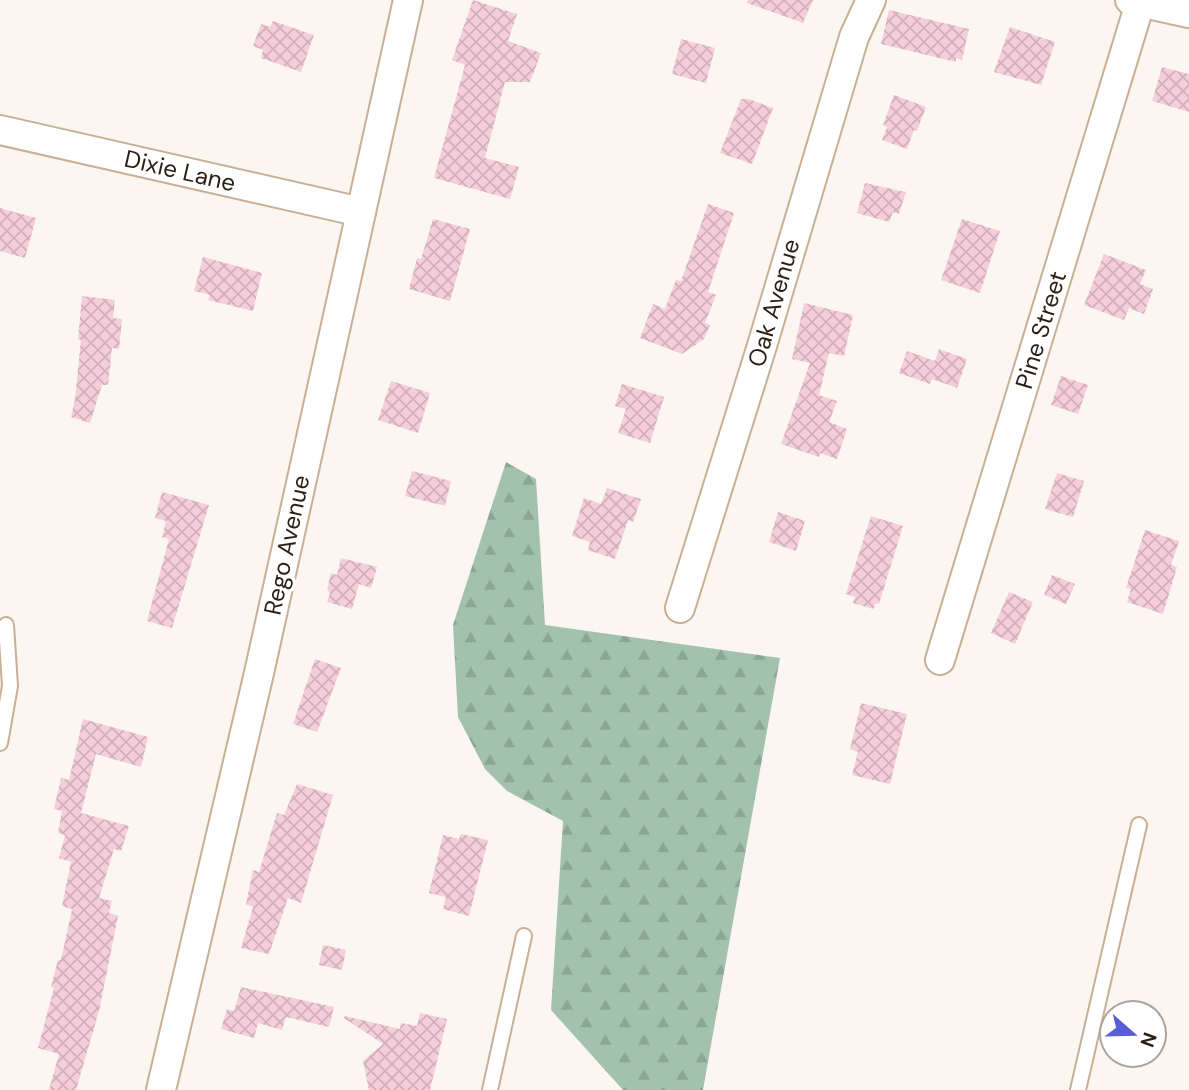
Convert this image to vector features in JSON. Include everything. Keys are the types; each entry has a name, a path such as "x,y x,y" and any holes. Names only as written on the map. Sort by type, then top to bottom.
{"street":[{"name":"Rego Avenue","path":"161,1090 259,673 408,0"},
{"name":"Oak Avenue","path":"680,608 854,37 871,0"},
{"path":"1137,1 1189,13"},
{"name":"Pine Street","path":"940,660 1137,1"},
{"name":"Dixie Lane","path":"0,130 361,212"}],"lane":[{"path":"0,743 10,686 6,625"},
{"path":"1078,1090 1139,825"},
{"path":"489,1090 524,936"}],"green space":[{"path":"506,462 536,479 545,625 780,658 703,1090 623,1090 551,1010 563,821 507,791 485,769 458,717 453,625"}],"building":[{"path":"473,0 517,14 508,41 541,53 530,82 505,82 485,158 519,167 510,199 434,178 465,65 452,60"},
{"path":"748,0 813,0 803,23 747,3"},
{"path":"889,10 969,29 962,60 956,58 956,62 881,44"},
{"path":"273,21 314,35 301,72 261,58 263,50 253,46 261,24 270,27"},
{"path":"1010,27 1055,42 1041,85 994,72"},
{"path":"681,39 715,48 706,83 672,74"},
{"path":"1162,67 1189,74 1189,112 1152,101"},
{"path":"894,95 926,107 907,149 882,140 887,127 883,125"},
{"path":"741,99 749,99 773,108 752,164 720,153"},
{"path":"865,183 906,192 899,214 893,212 889,222 857,213"},
{"path":"708,204 734,213 708,292 716,295 705,323 710,325 704,339 682,354 640,338 653,304 665,309 676,280 681,281"},
{"path":"0,208 36,218 25,258 0,251"},
{"path":"433,219 470,229 450,301 409,289 417,258 421,259"},
{"path":"962,219 1000,231 980,293 941,280"},
{"path":"1104,254 1146,270 1140,284 1153,289 1144,314 1129,308 1124,320 1084,305"},
{"path":"203,257 262,273 253,311 208,300 210,295 194,291"},
{"path":"82,296 115,300 113,318 122,319 119,349 112,348 108,385 102,385 90,423 71,417 81,340 78,339"},
{"path":"804,303 853,315 844,356 829,353 819,395 837,401 829,422 847,429 837,459 820,453 819,457 781,444 810,363 792,359"},
{"path":"939,349 967,359 957,388 932,379 930,384 899,373 907,351 935,361"},
{"path":"1061,376 1088,385 1078,414 1051,405"},
{"path":"391,381 430,393 418,433 378,420"},
{"path":"622,384 664,397 650,443 618,433 626,409 615,406"},
{"path":"412,471 451,481 445,506 405,496"},
{"path":"1057,473 1084,481 1073,517 1045,509"},
{"path":"607,488 641,499 633,522 628,520 615,559 588,550 590,542 572,536 584,498 601,504"},
{"path":"162,492 209,505 172,628 147,621 169,539 162,537 166,521 155,518"},
{"path":"778,512 805,521 796,551 769,542"},
{"path":"871,516 903,526 879,604 876,603 873,609 853,603 855,597 846,594"},
{"path":"1145,530 1179,541 1171,565 1177,567 1163,614 1127,602 1131,589 1126,588"},
{"path":"341,558 377,567 371,588 359,584 352,609 327,602 331,573 337,575"},
{"path":"1052,575 1075,584 1066,604 1044,595"},
{"path":"1009,592 1033,602 1015,644 991,633"},
{"path":"315,659 341,668 317,732 293,724"},
{"path":"861,703 907,714 890,784 852,775 858,752 850,749"},
{"path":"83,719 148,737 141,767 96,754 81,813 129,826 121,851 114,849 99,898 112,901 109,913 118,916 99,1011 76,1090 49,1090 59,1054 38,1048 72,909 62,906 71,862 59,858 65,835 58,833 62,811 54,809 61,778 69,780"},
{"path":"297,784 333,795 301,903 288,898 269,954 241,948 253,907 246,904 253,870 259,872 277,813 284,815"},
{"path":"461,834 488,840 469,916 443,909 446,897 429,893 443,835 459,839"},
{"path":"323,945 346,950 342,970 319,965"},
{"path":"241,987 334,1007 329,1027 286,1017 282,1030 258,1023 254,1038 221,1029 227,1009 234,1011"},
{"path":"420,1013 447,1019 430,1090 369,1090 363,1061 383,1044 344,1018 345,1016 400,1029 401,1023 417,1026"}]}
